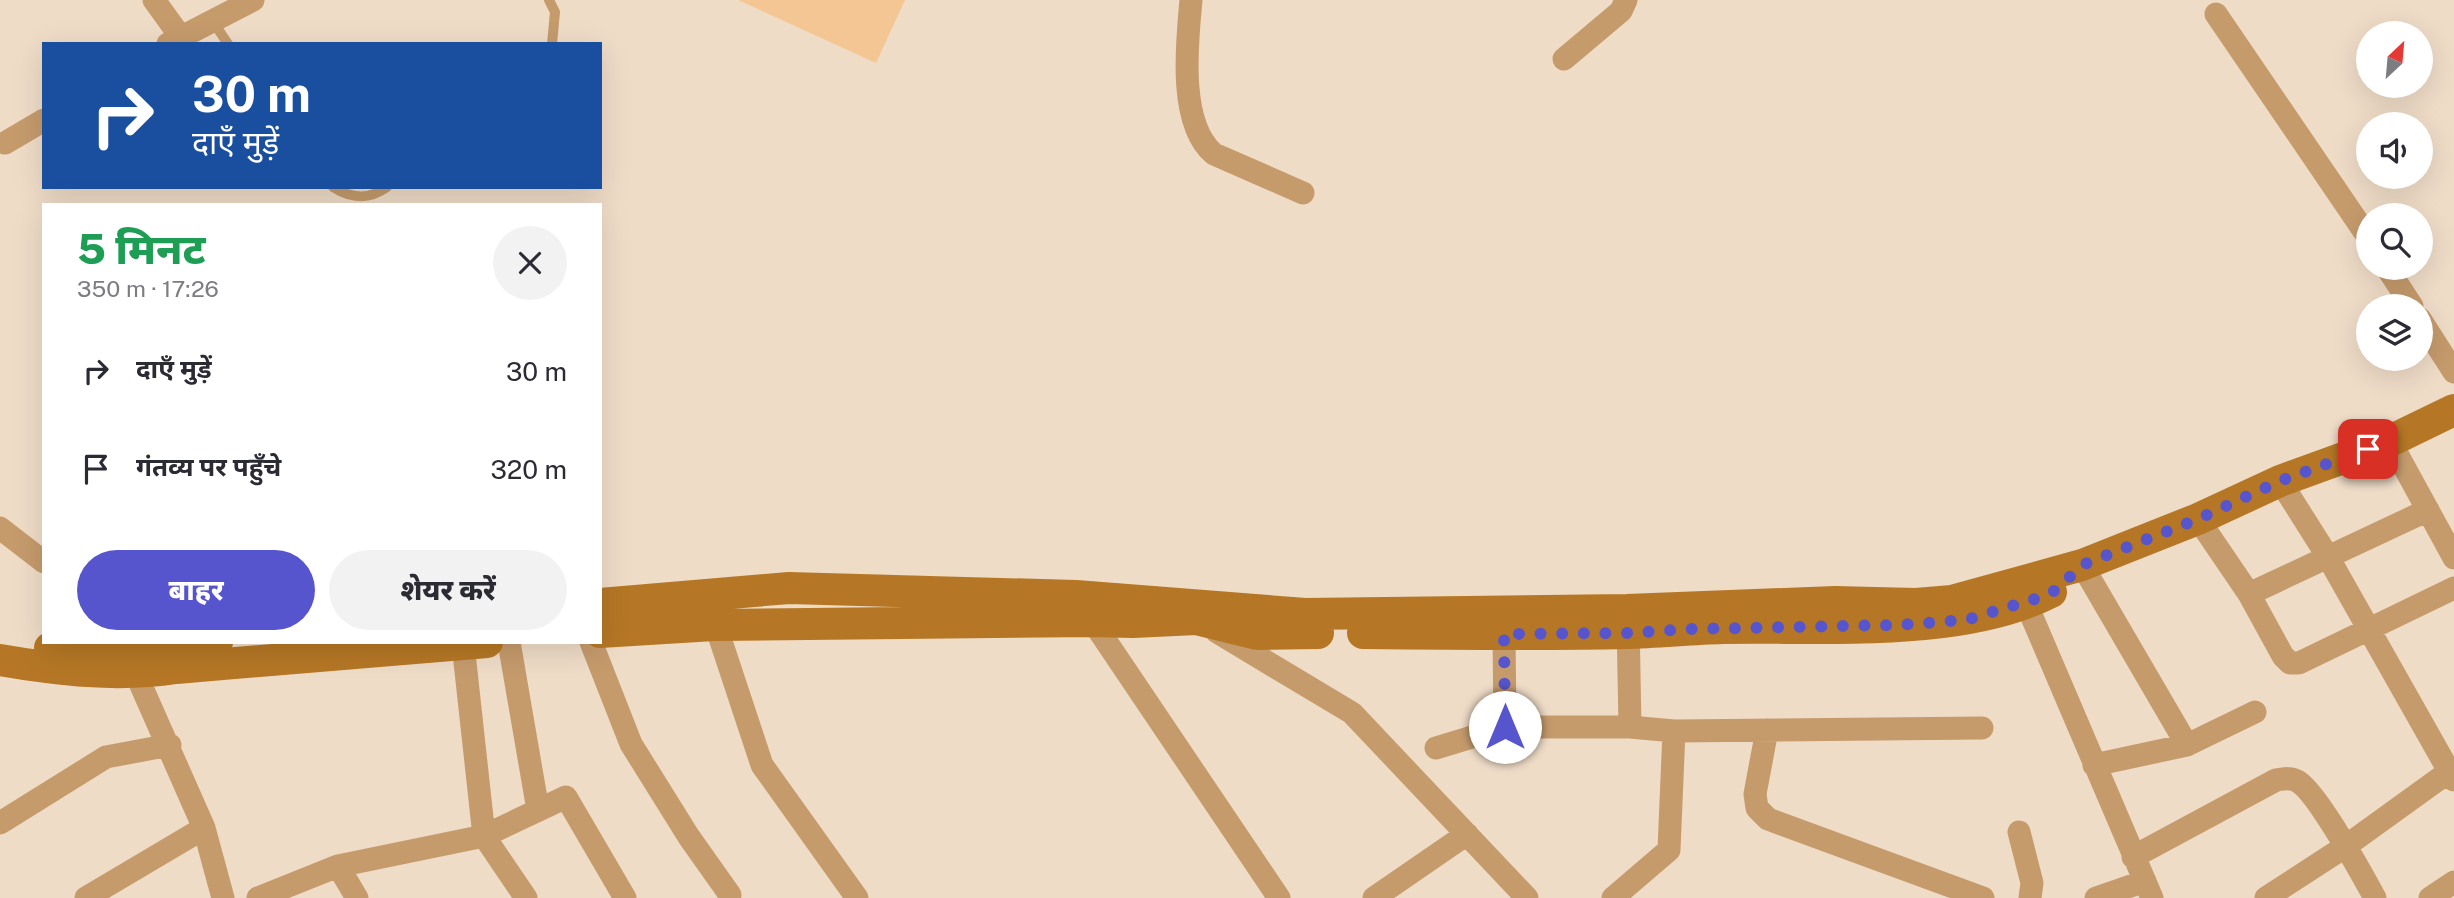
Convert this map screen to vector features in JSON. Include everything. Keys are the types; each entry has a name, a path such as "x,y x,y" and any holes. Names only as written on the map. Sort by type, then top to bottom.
{"street":[{"path":"154,0 174,40 253,0"},
{"path":"1191,0 1188,31 1189,95 1197,134 1214,154 1303,193"},
{"path":"1564,59 1621,11 1626,0"},
{"path":"2216,14 2356,219"},
{"path":"5,143 42,121"},
{"path":"2433,339 2454,372"},
{"path":"1953,611 2082,565 2198,519 2280,481 2390,441 2454,410"},
{"path":"2390,441 2454,558"},
{"path":"2266,898 2452,773 2328,557 2280,481"},
{"path":"2249,594 2428,510"},
{"path":"2198,519 2249,594 2283,656 2290,663 2299,663 2454,588"},
{"path":"0,528 42,560"},
{"path":"1195,612 1257,634 1504,634 1835,602 1916,604 1953,611 1966,620 2026,603 2056,590 2082,565"},
{"path":"2082,565 2187,745"},
{"path":"602,604 789,588 862,589 1084,608 1133,622 1195,612 1628,622"},
{"path":"708,593 714,625 762,765 857,898"},
{"path":"2026,603 2148,890 2096,898"},
{"path":"602,632 1084,608"},
{"path":"1084,608 1279,898"},
{"path":"1195,612 1352,713 1527,898"},
{"path":"1628,622 1630,727"},
{"path":"1504,634 1505,727"},
{"path":"0,643 132,655 176,668 463,644"},
{"path":"0,660 62,670 132,655 204,644"},
{"path":"475,644 484,836 526,898"},
{"path":"509,644 538,810"},
{"path":"592,644 631,744 689,837 730,895"},
{"path":"132,655 204,828 220,897"},
{"path":"2094,765 2187,745 2255,712"},
{"path":"1436,748 1505,727 1630,727 1674,731 1982,728"},
{"path":"1767,730 1755,794 1758,808 1768,819 1983,898"},
{"path":"1613,898 1669,850 1674,731"},
{"path":"0,823 106,757 170,745"},
{"path":"2133,857 2276,780 2288,778 2305,786 2346,846 2375,898"},
{"path":"258,898 338,866 484,836 566,797 625,898"},
{"path":"86,898 204,828"},
{"path":"2019,832 2032,883 2029,898"},
{"path":"1374,898 1467,834"},
{"path":"338,866 357,898"},
{"path":"2430,898 2454,882"}],"lane":[{"path":"549,0 555,12 552,42"},
{"path":"212,20 227,42"},
{"path":"336,189 344,194 362,198 375,196 384,189"}],"shaded area":[{"path":"738,0 905,0 876,63"}],"route":[{"path":"1505,727 1504,634 1896,625 1966,620 2038,598 2056,590 2082,565 2198,519 2280,481 2368,449"}]}
